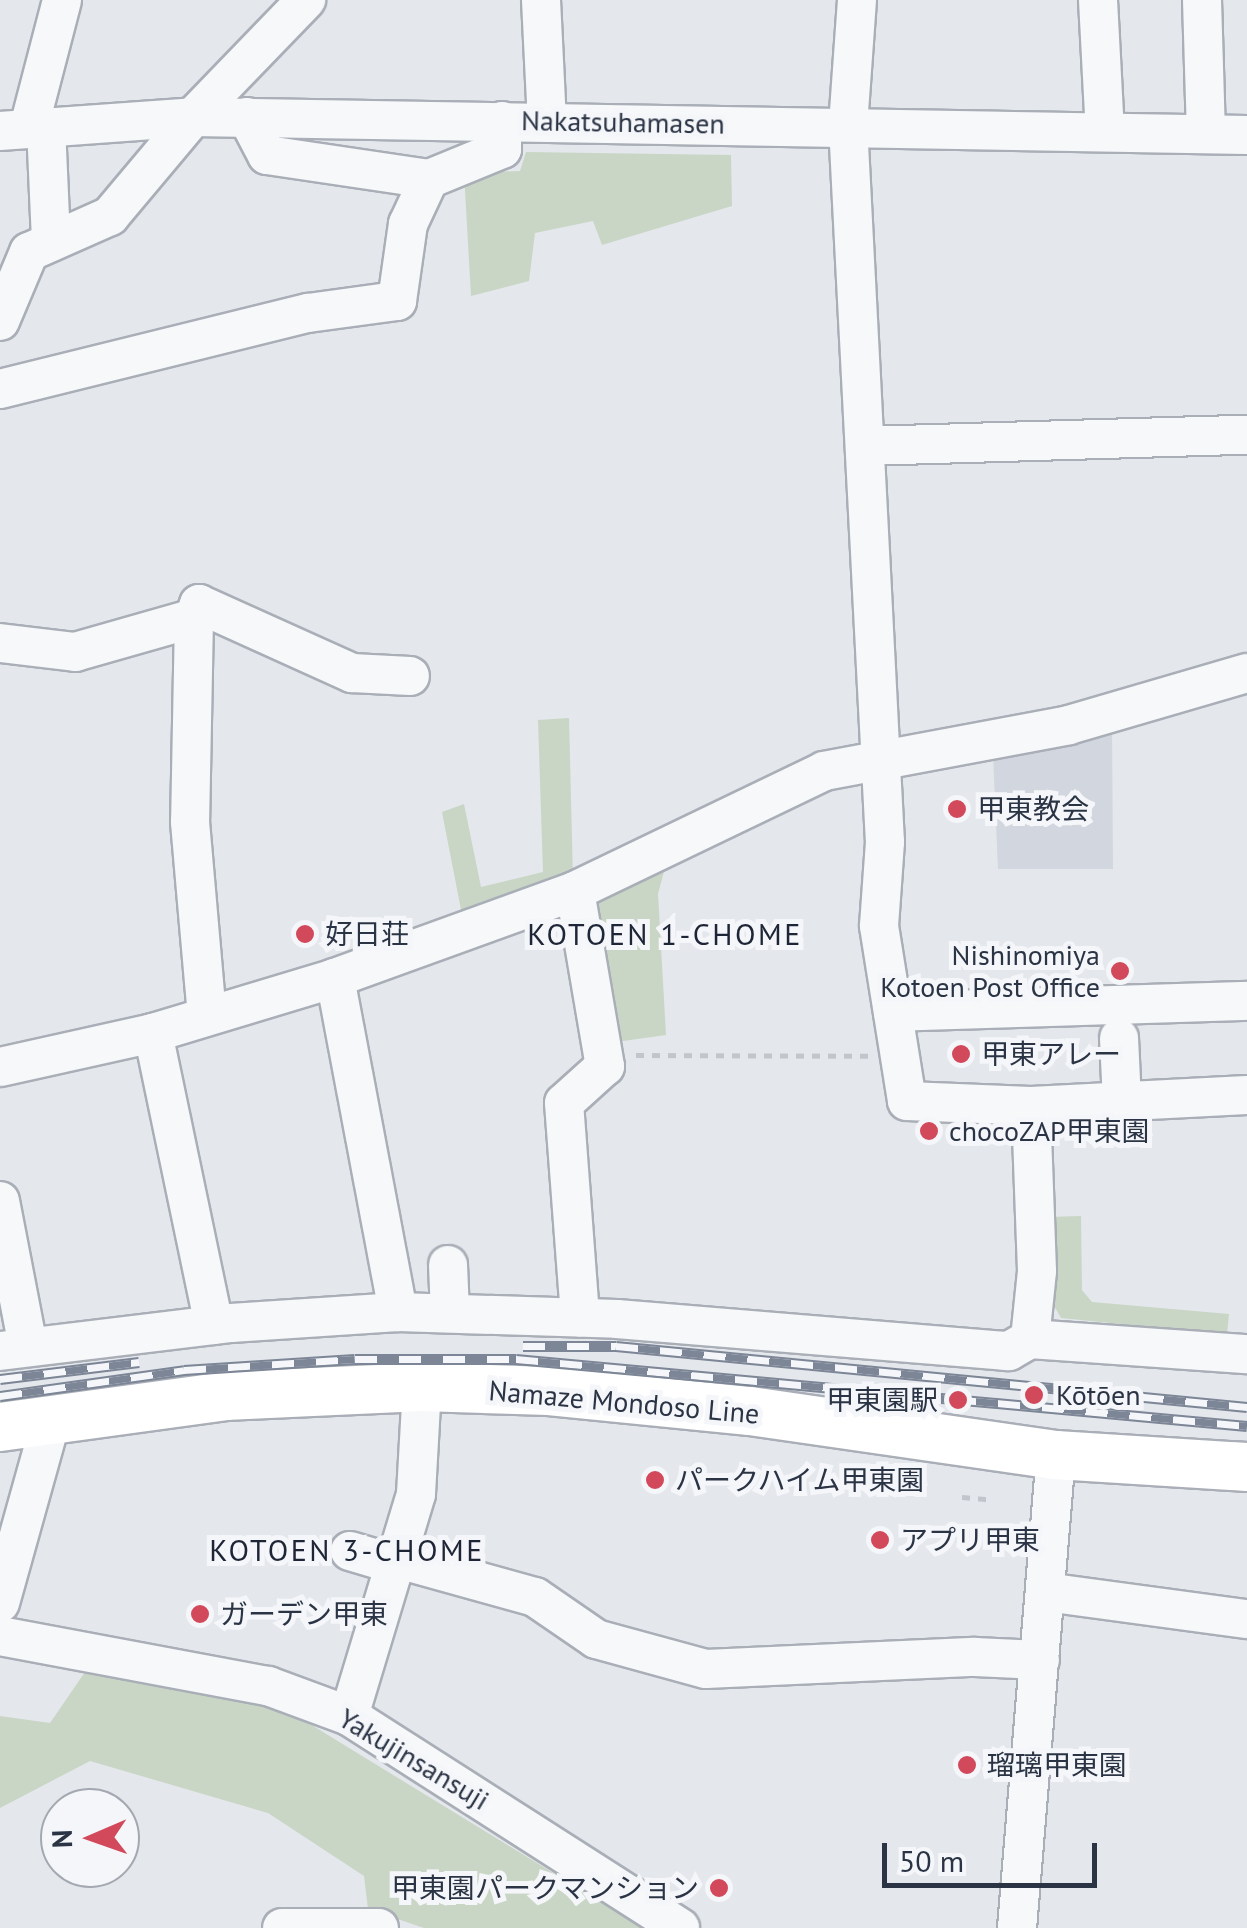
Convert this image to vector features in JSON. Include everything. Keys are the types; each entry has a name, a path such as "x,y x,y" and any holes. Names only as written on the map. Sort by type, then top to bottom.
{"main road":[{"name":"Namaze Mondoso Line","path":"0,1427 225,1396 422,1388 549,1391 750,1411 1056,1455 1247,1467"}],"street":[{"path":"51,242 25,128 62,0"},
{"path":"0,322 29,252 110,216 194,117 306,0"},
{"path":"541,0 547,122"},
{"path":"857,0 848,125 885,842 879,926 907,1101 1031,1106 1247,1095"},
{"path":"1098,0 1104,132"},
{"path":"1202,0 1206,134"},
{"path":"247,117 267,155 429,179 502,150 502,120"},
{"name":"Nakatsuhamasen","path":"25,128 247,117 1247,135"},
{"path":"0,389 308,313 397,301 408,224 429,179"},
{"path":"866,446 1247,435"},
{"path":"206,1015 190,822 194,618 199,604 352,673 410,676"},
{"path":"0,644 75,652 194,618"},
{"path":"0,1066 152,1033 335,978 574,891 770,793 824,771 1069,725 1247,673"},
{"path":"574,891 605,1066 564,1103 580,1316"},
{"path":"335,978 398,1312"},
{"path":"893,1012 1247,1001"},
{"path":"152,1033 214,1325"},
{"path":"1119,1038 1122,1101"},
{"path":"1030,1339 1037,1270 1031,1106"},
{"path":"0,1201 14,1348 214,1325 398,1312 580,1316 1010,1352 1030,1339 1247,1354"},
{"path":"448,1266 450,1313"},
{"path":"349,1716 416,1494 422,1388"},
{"path":"0,1603 52,1418"},
{"path":"1017,1928 1056,1455"},
{"path":"350,1552 535,1596 596,1639 706,1669 974,1657 1040,1660"},
{"path":"1046,1592 1247,1619"},
{"name":"Yakujinsansuji","path":"0,1636 268,1686 349,1716 680,1928"},
{"path":"282,1928 379,1928"}],"path":[{"path":"603,1055 900,1056"},
{"path":"962,1497 994,1500"}],"shaded area":[{"path":"1112,725 1113,869 998,869 993,755"}],"green space":[{"path":"526,152 731,155 732,206 602,245 593,221 535,233 529,281 471,296 464,173 520,171"},
{"path":"569,718 573,880 463,920 442,812 464,804 481,887 543,872 538,720"},
{"path":"666,864 658,894 666,1035 616,1042 592,907"},
{"path":"1081,1216 1082,1290 1092,1302 1229,1314 1227,1335 1061,1318 1052,1302 1048,1217"},
{"path":"85,1672 274,1702 643,1928 424,1928 368,1909 364,1876 268,1813 90,1761 0,1808 0,1716 50,1723"}],"railway":[{"path":"523,1346 616,1346 1247,1407"},
{"path":"0,1396 184,1370 355,1359 516,1359 1247,1426"},
{"path":"0,1379 139,1362"}],"place":[{"name":"甲東教会","path":"957,809"},
{"name":"好日荘","path":"305,934"},
{"name":"Nishinomiya Kotoen Post Office","path":"1120,971"},
{"name":"甲東アレー","path":"961,1054"},
{"name":"chocoZAP甲東園","path":"929,1131"},
{"name":"Kōtōen","path":"1034,1395"},
{"name":"甲東園駅","path":"958,1400"},
{"name":"パークハイム甲東園","path":"655,1480"},
{"name":"アプリ甲東","path":"880,1540"},
{"name":"ガーデン甲東","path":"200,1614"},
{"name":"瑠璃甲東園","path":"967,1765"},
{"name":"甲東園パークマンション","path":"719,1888"}],"district":[{"name":"KOTOEN 1-CHOME","path":"665,934"},
{"name":"KOTOEN 3-CHOME","path":"347,1550"}]}
